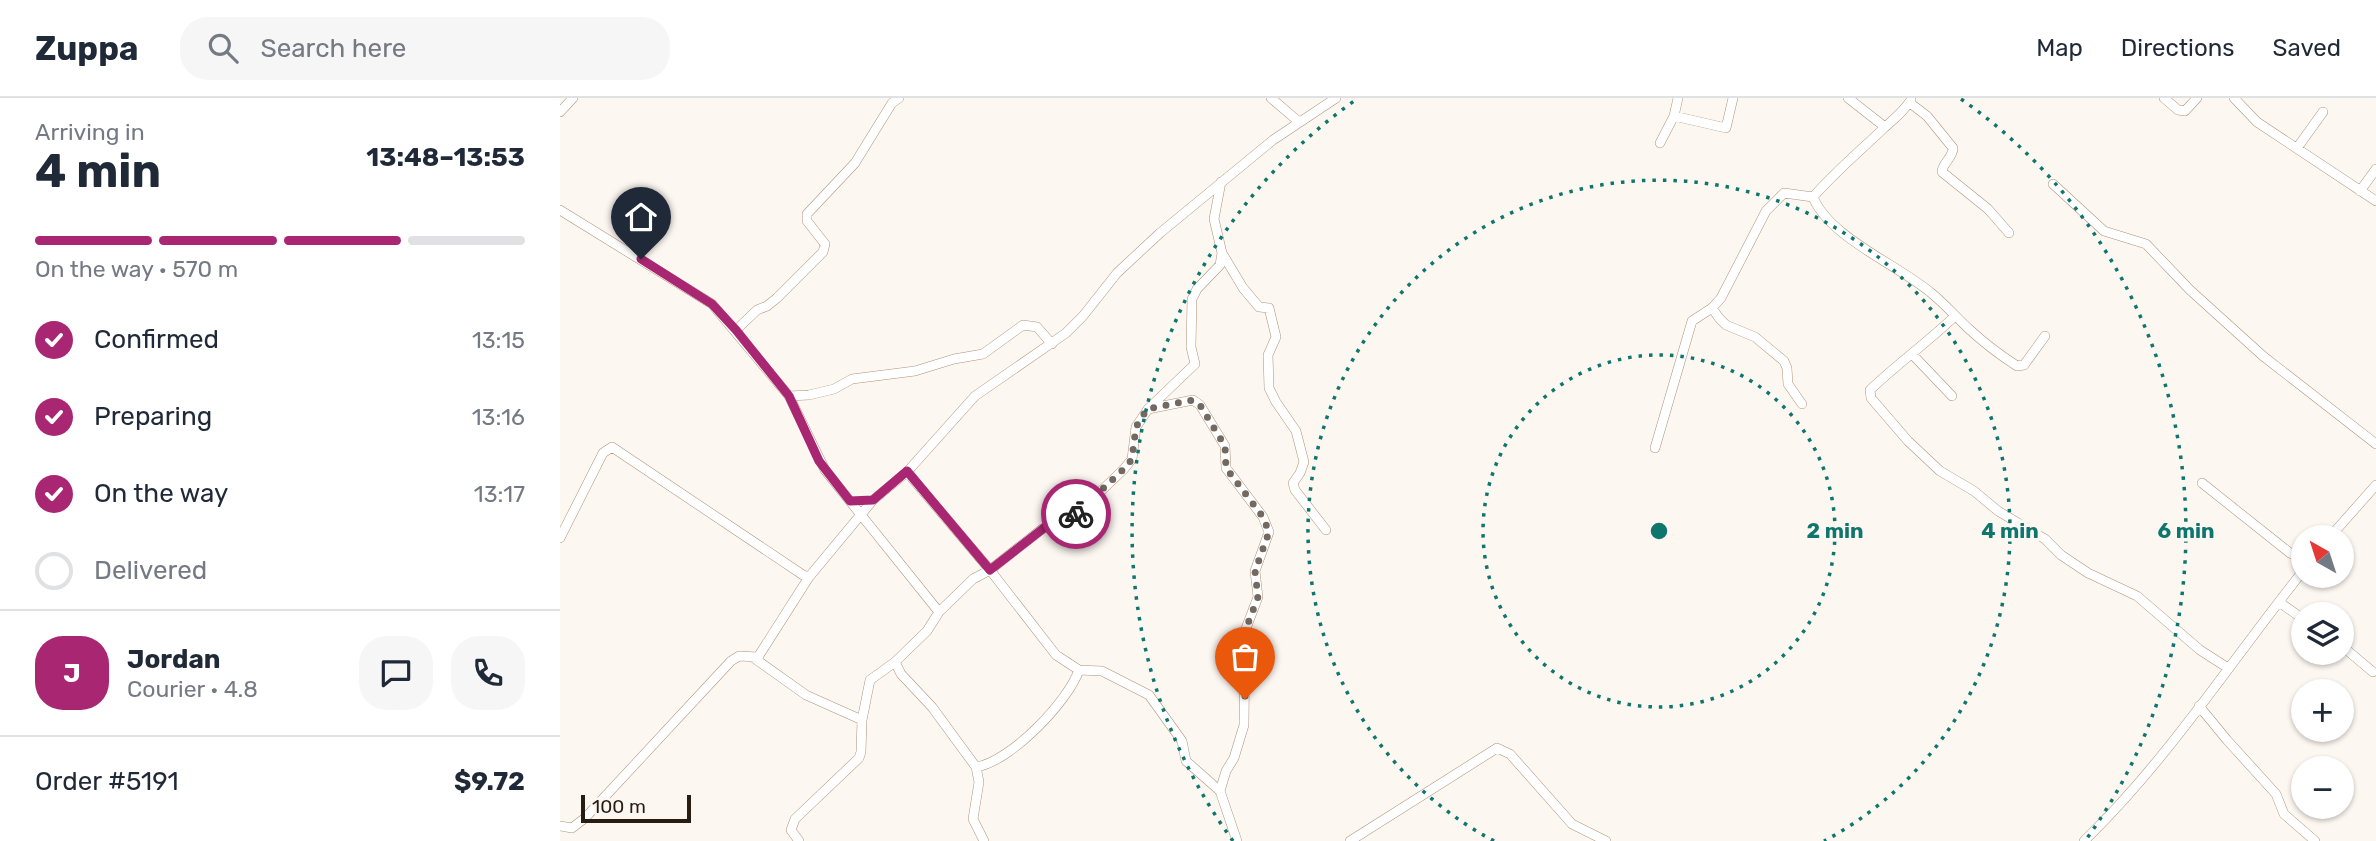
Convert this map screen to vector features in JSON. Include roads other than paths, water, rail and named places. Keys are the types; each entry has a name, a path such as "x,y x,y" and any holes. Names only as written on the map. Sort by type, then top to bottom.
{"street":[{"path":"560,112 573,98"},
{"path":"736,330 757,310 777,299 823,252 825,244 807,221 807,214 855,163 896,101 882,98"},
{"path":"1271,98 1298,121"},
{"path":"754,658 762,652 808,577 873,500 907,471 975,396 1052,344 1083,316 1130,260 1298,121 1336,98"},
{"path":"1660,143 1674,116 1678,98"},
{"path":"1674,116 1726,128 1733,98"},
{"path":"1848,98 1885,127"},
{"path":"2164,98 2178,110 2185,111 2197,98"},
{"path":"2236,99 2257,122 2376,201"},
{"path":"1813,197 1832,175 1911,101 1953,148 1942,172 1988,209 2009,233"},
{"path":"2297,148 2323,112"},
{"path":"2360,191 2376,169"},
{"path":"1221,182 1214,219 1222,253 1242,288 1259,307 1269,309 1273,316 1276,337 1268,355 1269,388 1296,431 1304,462 1294,485 1326,530"},
{"path":"2053,184 2104,231 2146,244 2190,290 2263,356 2376,444"},
{"path":"1655,448 1691,323 1721,298 1770,204 1784,193 1813,197"},
{"path":"1813,197 1824,215 1884,262 1917,281 1978,337 2017,366 2024,365 2045,336"},
{"path":"560,211 712,304 789,396 819,461 939,612"},
{"path":"799,841 791,830 795,819 859,758 862,720 870,680 895,662 927,631 939,612 973,579 990,570 1042,529 1072,517 1124,469 1132,458 1136,427 1147,409 1195,363 1191,347 1192,299 1196,289 1218,268 1222,253"},
{"path":"1712,308 1726,325 1755,337 1784,360 1788,384 1802,404"},
{"path":"1955,316 1870,390 1871,398 1908,441 1940,471 2045,539 2061,555 2088,573 2137,596 2200,650 2228,668"},
{"path":"789,396 834,389 852,379 915,372 954,359 983,354 1023,325 1037,327 1052,344"},
{"path":"1912,354 1952,396"},
{"path":"1147,409 1193,400 1200,405 1225,446 1226,468 1263,517 1269,532 1255,571 1258,597 1245,631 1244,725 1220,791"},
{"path":"560,538 603,453 612,447 808,577"},
{"path":"907,471 990,570 1056,655 1079,670 1097,669 1149,695 1182,741 1186,761 1220,791 1237,841"},
{"path":"2202,483 2291,553"},
{"path":"2342,525 2374,492"},
{"path":"850,501 873,500"},
{"path":"2084,841 2115,811 2291,586"},
{"path":"2279,601 2291,610"},
{"path":"561,829 572,828 585,818 738,656 754,658 806,695 862,720"},
{"path":"2354,656 2372,672"},
{"path":"895,662 901,674 932,707 976,767 979,782 973,819 984,841"},
{"path":"976,767 989,764 1038,726 1066,694 1079,670"},
{"path":"2199,706 2276,794 2284,814 2315,841"},
{"path":"1350,841 1497,748 1510,754 1518,762 1572,824 1606,841"}]}
